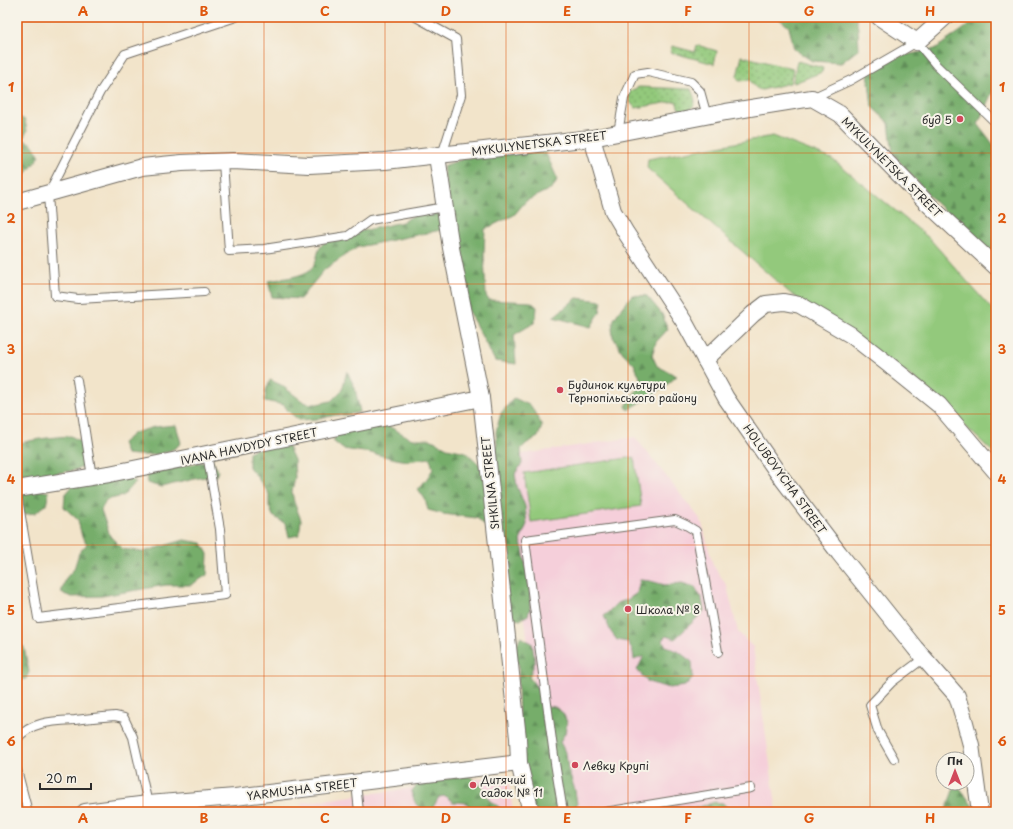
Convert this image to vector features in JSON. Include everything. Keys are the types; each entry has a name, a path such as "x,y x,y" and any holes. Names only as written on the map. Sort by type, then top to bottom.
{"street":[{"path":"879,17 917,42 945,17"},
{"name":"MYKULYNETSKA STREET","path":"17,202 142,167 223,162 309,165 385,161 592,138 812,98 840,114 926,202 996,267"},
{"name":"HOLUBOVYCHA STREET","path":"592,138 613,210 685,323 726,398 778,473 844,559 924,658 957,696 971,745 980,812"},
{"name":"SHKILNA STREET","path":"440,155 451,248 481,398 518,738 519,763 531,812"},
{"path":"705,360 766,304 784,302 800,305 851,335 939,405 996,472"},
{"name":"IVANA HAVDYDY STREET","path":"17,489 92,477 481,398"},
{"name":"YARMUSHA STREET","path":"85,812 148,804 235,797 519,763"}],"lane":[{"path":"204,292 78,299 55,296 48,194 100,92 125,54 236,17"},
{"path":"416,17 456,39 461,95 440,155"},
{"path":"812,98 851,80 917,42 936,64 996,123"},
{"path":"618,133 624,98 635,74 648,72 691,82 700,91 707,116"},
{"path":"223,162 229,251 264,249 348,236 370,220 445,207"},
{"path":"77,380 92,477"},
{"path":"17,493 38,618 225,595 220,529 207,454"},
{"path":"563,812 525,540 675,520 686,525 696,531 718,652"},
{"path":"894,759 878,731 870,705 892,682 924,658"},
{"path":"17,739 31,727 45,722 115,716 124,718 133,737 148,804"},
{"path":"17,770 28,812"},
{"path":"356,783 359,812"},
{"path":"605,812 751,788"}],"shaded area":[{"name":"Школа № 8","path":"635,437 701,520 713,565 727,586 738,632 753,647 777,812 552,812 504,457"},
{"name":"Дитячий садок № 11","path":"508,775 513,812 303,812 301,803"}],"green space":[{"path":"777,17 856,17 859,49 841,63 812,61 794,49 789,27"},
{"path":"976,17 996,17 996,87 994,88 978,124 996,148 996,256 935,202 893,154 889,123 872,107 868,73 897,57 935,49 972,23"},
{"path":"697,45 717,51 714,64 670,52 672,46 695,52"},
{"path":"742,56 793,69 790,83 762,90 756,88 750,80 738,80 737,76"},
{"path":"797,61 823,68 822,72 794,83 793,81"},
{"path":"639,87 691,89 695,102 691,109 686,111 679,109 676,101 636,108 630,102 629,94 630,91"},
{"path":"17,116 25,120 27,131 23,139 32,144 40,156 25,175 17,169"},
{"path":"773,136 832,159 929,238 996,314 996,455 915,379 790,293 647,168 648,159"},
{"path":"545,151 557,178 556,183 552,188 526,201 514,215 485,229 484,254 486,296 489,300 531,302 537,307 534,323 514,335 516,364 495,361 465,305 443,166 466,158"},
{"path":"420,212 446,214 441,230 358,247 325,269 300,299 272,297 268,281 291,277 307,272 314,265 319,249 325,241 331,238 402,222"},
{"path":"632,295 647,296 662,314 668,329 656,342 652,355 657,366 677,376 647,399 628,410 626,406 642,382 634,364 623,353 613,337 612,328 614,319"},
{"path":"577,298 602,301 600,312 591,327 553,317"},
{"path":"347,371 355,388 360,412 317,419 299,420 289,412 284,405 265,401 266,390 270,380 281,385 305,403 317,404 331,401 342,390"},
{"path":"514,398 531,406 542,426 538,437 527,443 521,449 522,464 515,474 517,486 525,506 527,524 520,541 523,549 530,593 530,609 528,615 520,620 509,614 489,529 477,518 443,514 428,510 425,499 418,489 433,469 430,458 407,461 371,453 343,449 333,441 339,431 380,423 412,439 430,439 447,448 466,452 483,468 494,456 497,444 496,432 501,413"},
{"path":"176,425 181,443 176,448 155,454 126,454 122,443 134,433 154,427"},
{"path":"71,436 86,445 87,465 75,470 17,478 17,444 44,438"},
{"path":"278,439 288,447 294,460 295,478 292,492 301,520 299,535 289,537 286,524 273,516 269,506 269,494 249,467 249,452"},
{"path":"634,457 641,506 531,522 524,473"},
{"path":"212,460 218,471 216,476 199,478 161,487 147,483 146,474"},
{"path":"125,475 135,483 123,496 106,500 101,510 110,536 123,549 143,552 184,540 202,543 208,554 207,575 191,585 166,585 102,596 72,597 61,593 66,578 74,569 79,553 87,544 82,537 78,520 64,507 65,495 74,484"},
{"path":"17,487 49,492 46,505 35,513 17,515"},
{"path":"640,580 665,585 682,583 695,587 702,599 704,611 675,639 666,636 662,640 666,646 679,652 692,662 693,677 685,686 669,688 648,682 637,670 644,656 634,660 633,652 628,642 617,640 611,632 604,616 617,603 627,600 637,593"},
{"path":"520,637 532,643 535,662 529,677 539,690 543,706 555,707 563,713 567,722 565,733 560,742 566,754 568,770 575,790 577,804 575,812 535,812 521,802 518,681 519,666 514,654"},
{"path":"17,642 24,647 29,672 26,679 17,679"},
{"path":"469,776 483,787 489,800 499,807 501,812 473,812 467,803 453,802 445,796 439,797 432,809 422,808 417,806 411,792 419,782"},
{"path":"953,791 962,791 977,812 945,812"},
{"path":"714,802 723,803 732,812 637,812 676,807 697,808"}],"place":[{"name":"буд 5","path":"960,119"},
{"name":"Будинок культури Тернопільського району","path":"560,390"},
{"name":"Школа № 8","path":"628,609"},
{"name":"Левку Крупі","path":"575,765"},
{"name":"Дитячий садок № 11","path":"473,785"}]}
